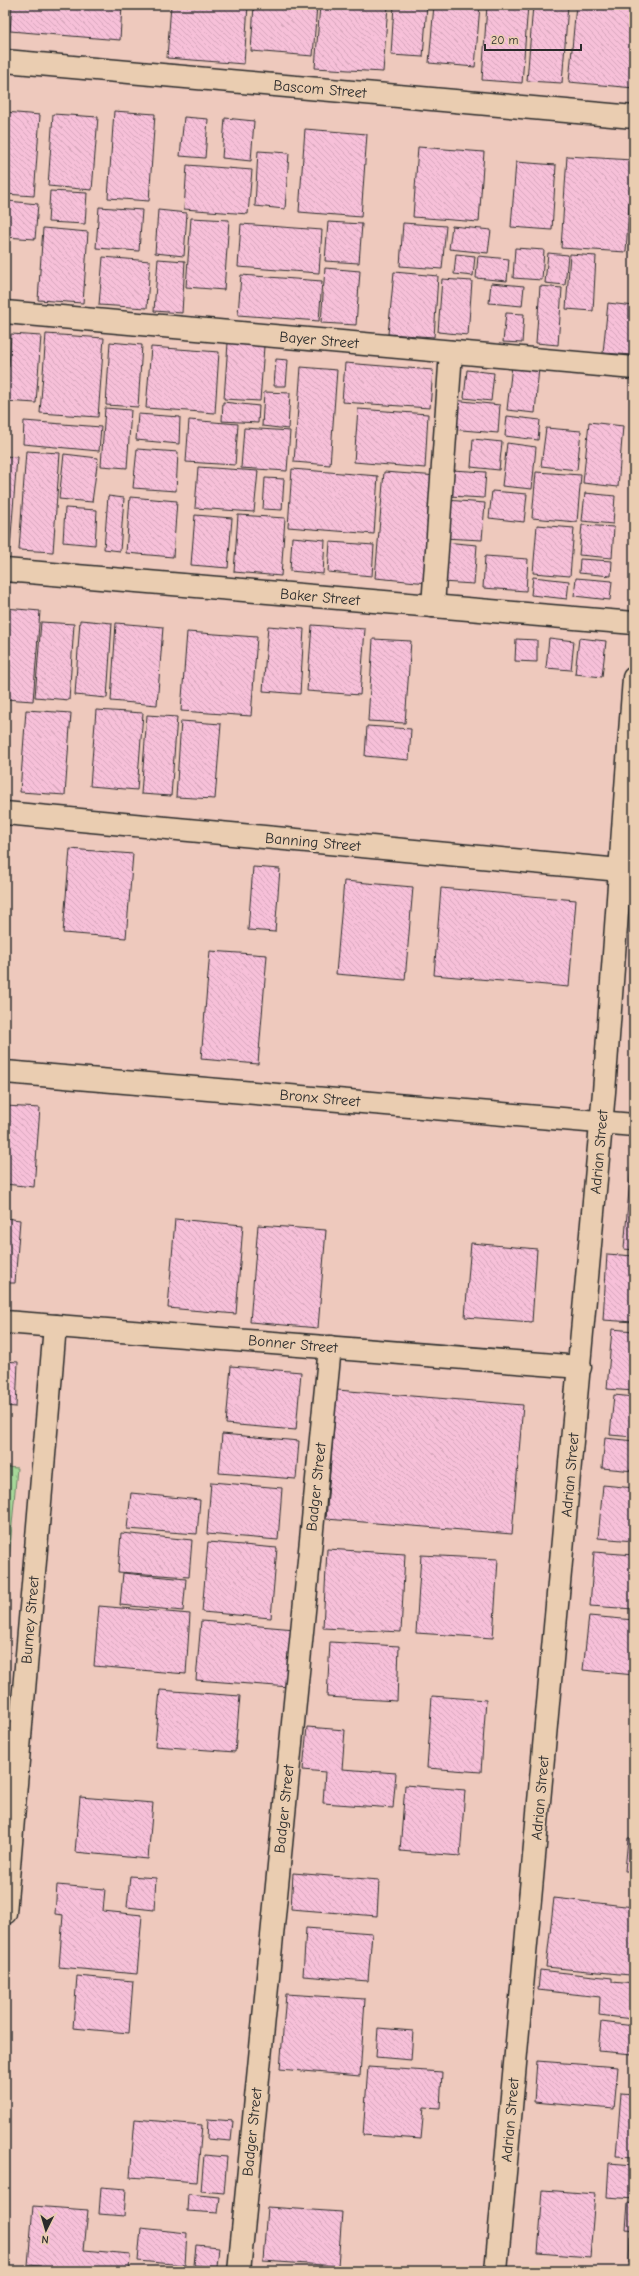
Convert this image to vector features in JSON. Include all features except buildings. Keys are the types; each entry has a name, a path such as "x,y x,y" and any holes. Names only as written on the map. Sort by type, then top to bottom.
{"street":[{"name":"Bascom Street","path":"5,61 634,117"},
{"name":"Bayer Street","path":"5,312 634,368"},
{"path":"434,606 451,352"},
{"name":"Baker Street","path":"5,570 634,623"},
{"name":"Adrian Street","path":"496,2271 580,1367 601,1122 634,678"},
{"name":"Banning Street","path":"5,814 620,870"},
{"name":"Bronx Street","path":"5,1072 634,1125"},
{"name":"Bonner Street","path":"5,1322 580,1367"},
{"name":"Burney Street","path":"5,1913 55,1326"},
{"name":"Badger Street","path":"239,2271 330,1347"}],"green space":[{"path":"5,1467 17,1468 5,1605"}]}
